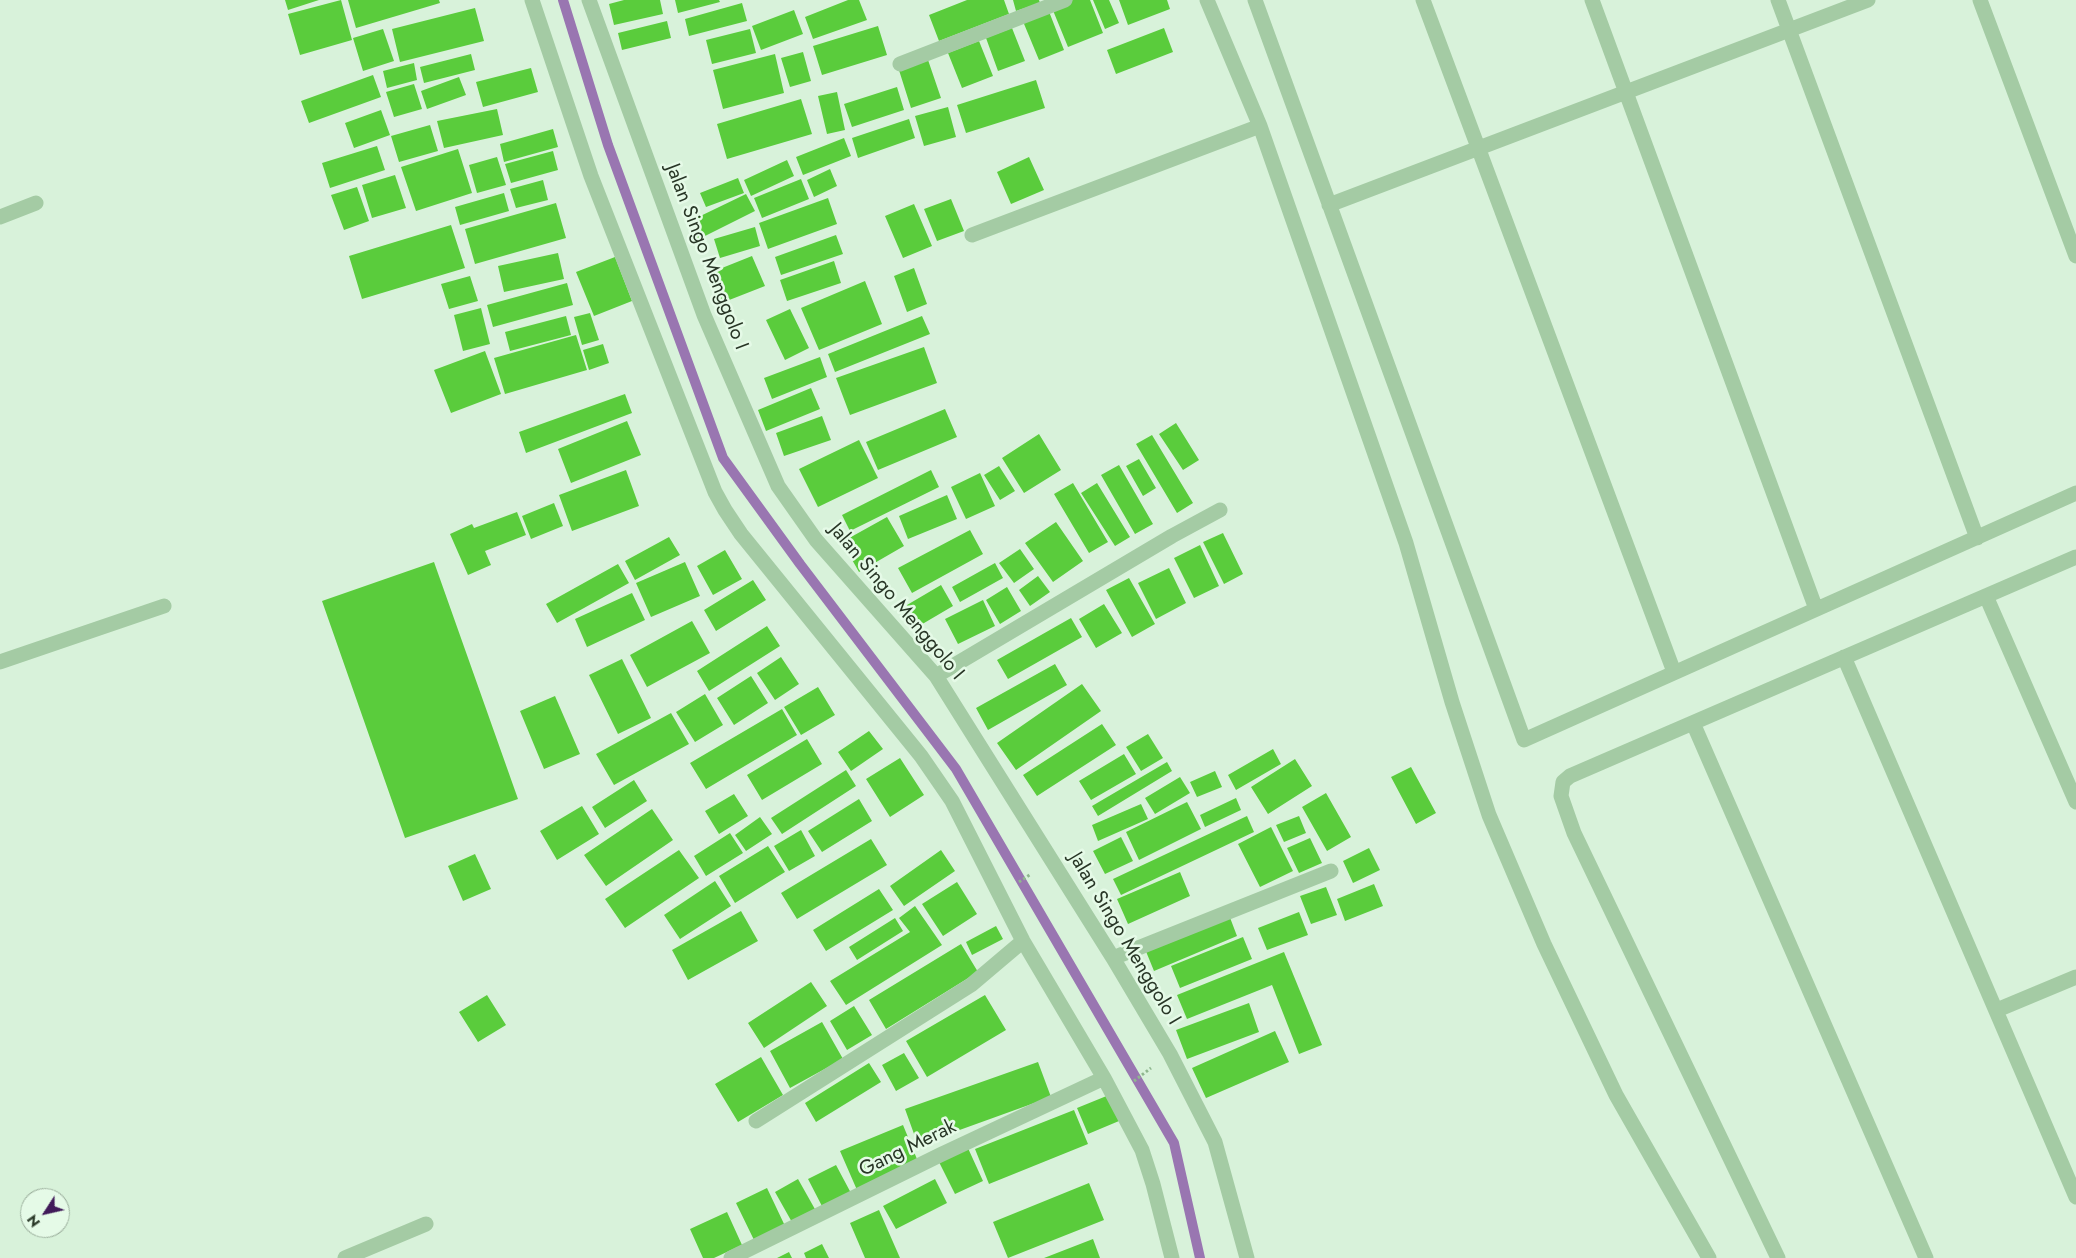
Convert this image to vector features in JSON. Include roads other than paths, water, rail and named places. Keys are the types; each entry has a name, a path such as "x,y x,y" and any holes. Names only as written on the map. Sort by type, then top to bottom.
{"street":[{"path":"532,0 591,176 724,510 935,775 957,810 1023,941 1104,1078 1142,1150 1154,1184 1172,1258"},
{"name":"Jalan Singo Menggolo I","path":"589,0 704,315 778,486 816,540 936,676 1113,958 1170,1054 1215,1142 1247,1258"},
{"path":"900,64 1065,0"},
{"path":"1207,0 1260,126 1406,543 1452,702 1489,815 1544,944 1616,1095 1709,1258"},
{"path":"1255,0 1524,740 2076,494"},
{"path":"1424,0 1674,672"},
{"path":"1592,0 1816,609"},
{"path":"1778,0 1977,538"},
{"path":"1329,205 1868,0"},
{"path":"1980,0 2076,256"},
{"path":"972,235 1260,126"},
{"path":"0,217 36,203"},
{"path":"936,676 1172,536 1220,510"},
{"path":"1778,1258 1574,833 1561,796 1563,782 1570,776 1693,722 2076,557"},
{"path":"1986,596 2076,802"},
{"path":"0,662 164,606"},
{"path":"1844,658 2076,1197"},
{"path":"1693,722 1926,1258"},
{"path":"1113,958 1331,871"},
{"path":"756,1121 987,974 1023,941"},
{"path":"1997,1010 2076,977"},
{"name":"Gang Merak","path":"732,1258 940,1155 1104,1078"},
{"path":"345,1258 426,1224"}],"waterway":[{"path":"563,0 608,145 723,458 800,564 956,769 1174,1143 1200,1258"}]}
